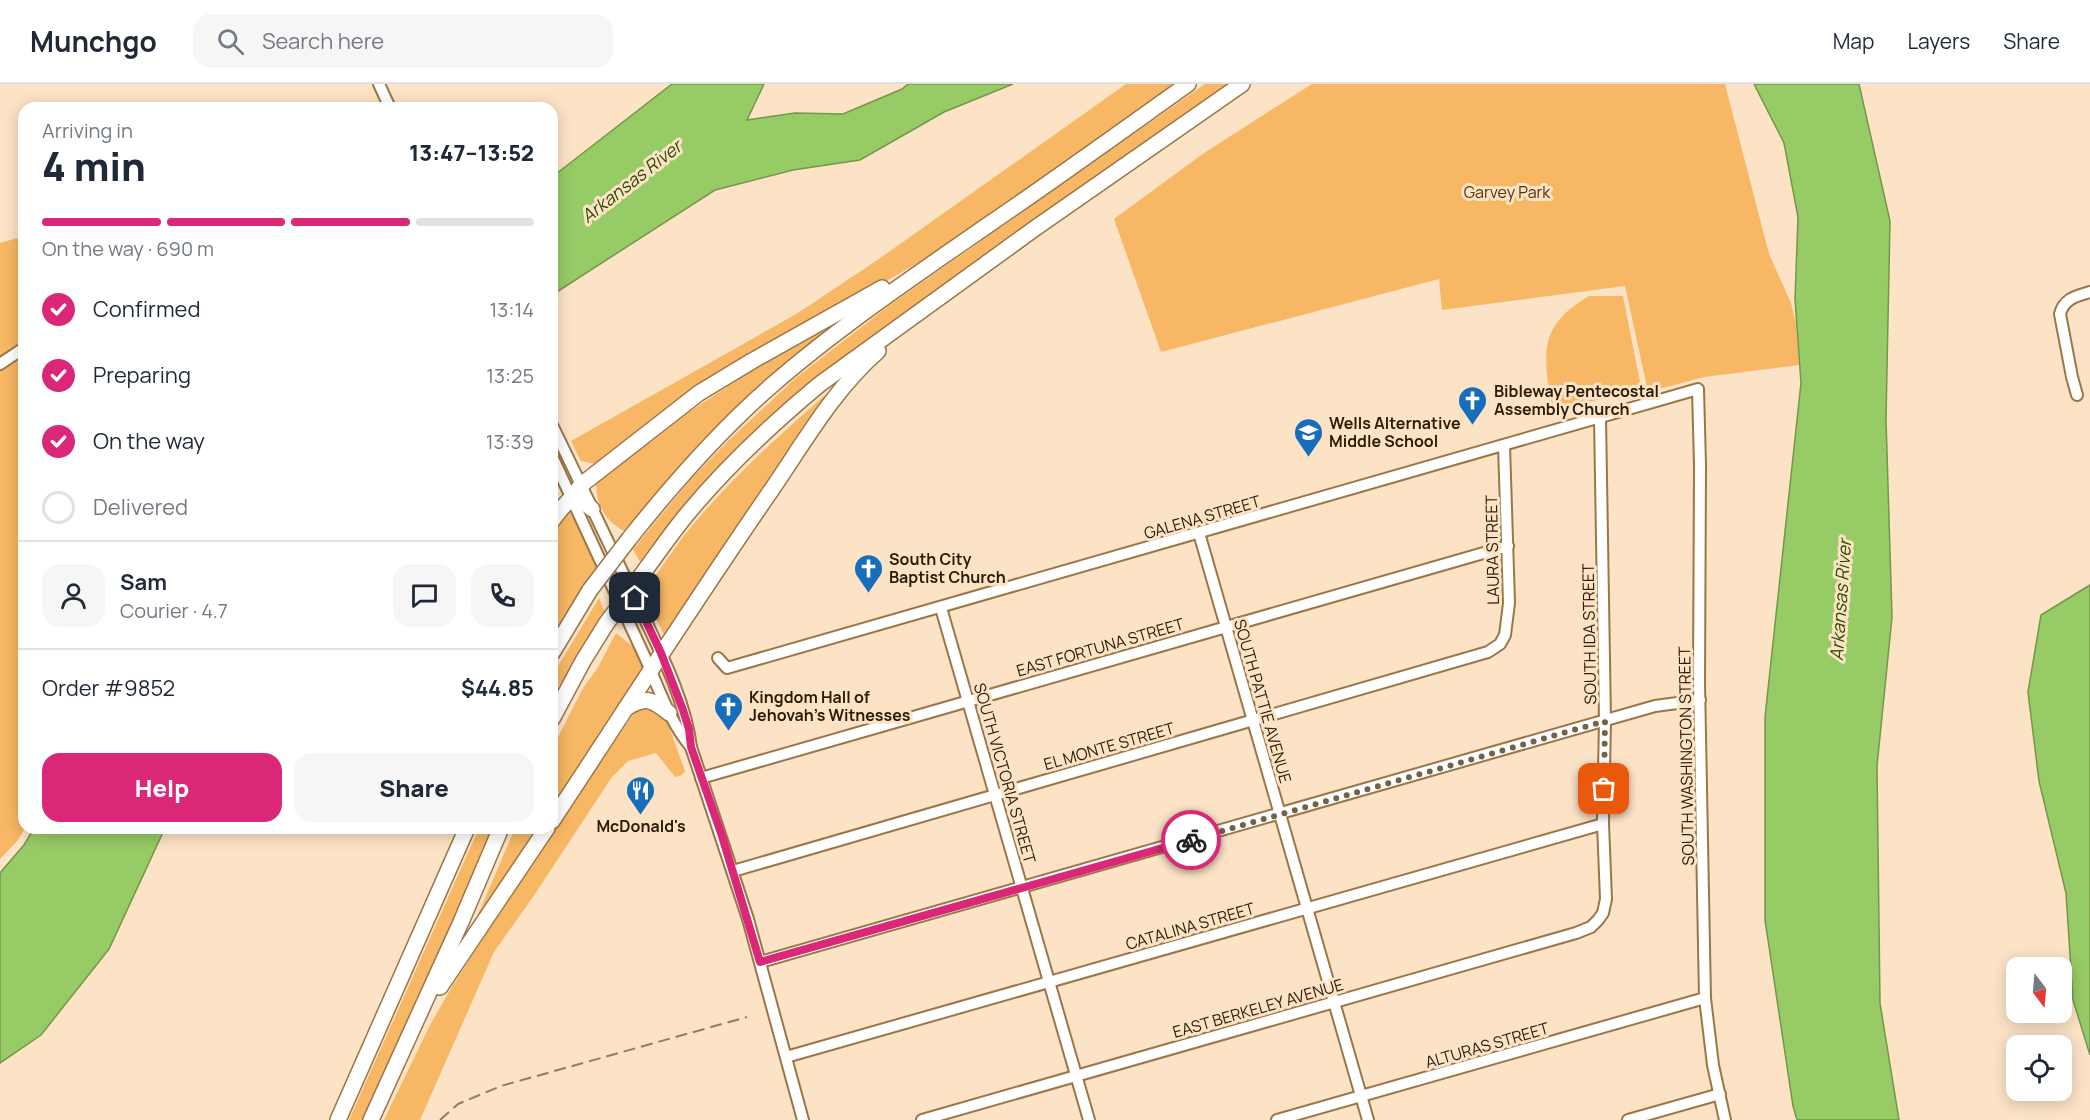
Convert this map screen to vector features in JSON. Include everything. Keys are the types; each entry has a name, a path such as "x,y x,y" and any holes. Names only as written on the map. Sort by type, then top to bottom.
{"highway":[{"path":"558,643 590,590 673,484 770,387 839,331 1188,84"},
{"path":"558,708 606,624 688,513 790,410 854,358 1242,84"},
{"path":"558,511 561,506 572,499 581,485 699,393 958,246"},
{"path":"558,812 661,653 841,390 864,363 954,286"},
{"path":"572,499 580,500 592,509"},
{"path":"626,708 638,700 648,699 656,702 669,713"},
{"path":"447,873 458,834"},
{"path":"338,1120 465,834"},
{"path":"371,1120 498,834"},
{"path":"406,1041 461,954 543,834"}],"street":[{"path":"379,84 387,102"},
{"path":"2077,395 2060,314 2068,300 2090,292"},
{"path":"0,364 18,352"},
{"name":"GALENA STREET","path":"718,658 727,668 1698,389"},
{"name":"SOUTH WASHINGTON STREET","path":"1698,389 1705,998 1713,1065 1725,1120"},
{"name":"SOUTH IDA STREET","path":"1598,920 1603,914 1606,899 1603,824 1605,721 1600,417"},
{"path":"558,437 661,653 689,729 691,747 733,871 803,1120"},
{"name":"LAURA STREET","path":"1493,649 1502,640 1506,629 1509,603 1504,445"},
{"path":"558,469 651,669 669,713 679,733 691,747"},
{"name":"SOUTH PATTIE AVENUE","path":"1199,533 1368,1120"},
{"name":"EAST FORTUNA STREET","path":"701,778 1508,546"},
{"name":"SOUTH VICTORIA STREET","path":"941,608 1089,1120"},
{"name":"EL MONTE STREET","path":"733,871 1493,649"},
{"path":"760,962 1664,704 1700,700"},
{"name":"CATALINA STREET","path":"786,1058 1603,824"},
{"name":"EAST BERKELEY AVENUE","path":"922,1120 1585,930 1598,920"},
{"name":"ALTURAS STREET","path":"1277,1120 1705,998"},
{"path":"1628,1120 1720,1094"}],"green space":[{"path":"1126,84 1174,84 937,252 881,284 595,464 581,461 571,441 798,313 876,261"},
{"path":"1205,84 1230,84 856,349 641,564 633,549 692,478 797,377 890,305"},
{"name":"Garvey Park","path":"1312,84 1725,84 1769,254 1791,303 1796,323 1799,365 1704,377 1648,392 1625,286 1442,310 1439,279 1161,352 1114,219 1204,153"},
{"path":"18,238 18,834 22,834 0,859 0,243"},
{"path":"1589,296 1623,296 1641,387 1552,413 1546,361 1551,333 1559,320 1571,308"},
{"path":"824,330 703,439 624,531 607,517 600,505 596,483 689,412 747,374"},
{"path":"840,382 665,637 652,610 648,586 683,537 719,495 778,437"},
{"path":"570,512 599,566 558,631 558,527"},
{"path":"599,598 606,615 558,687 558,666"},
{"path":"616,633 635,648 646,668 558,802 558,737 583,688 597,669"},
{"path":"646,707 658,710 667,721 685,771 682,775 675,777 656,753 628,761 612,777 494,952 420,1120 384,1120 430,1025 453,985 552,834 558,834 558,825 637,709"},
{"path":"476,834 493,834 366,1120 349,1120"},
{"path":"512,834 537,834 471,931"}],"water":[{"name":"Arkansas River","path":"672,84 764,84 747,120 795,113 843,114 902,89 908,84 1013,84 944,112 860,160 793,170 715,190 558,291 558,172"},
{"name":"Arkansas River","path":"1754,84 1859,84 1890,221 1886,419 1892,617 1877,766 1880,1003 1899,1120 1797,1120 1765,920 1765,717 1801,383 1795,299 1798,217 1784,143"},
{"path":"2090,585 2090,1055 2073,1000 2072,957 2070,957 2066,893 2039,781 2028,692 2041,615"},
{"path":"30,834 162,834 109,949 41,1035 0,1063 0,873"}],"railway":[{"path":"440,1120 458,1104 501,1086 747,1017"}],"way so far":[{"path":"1191,840 1605,721 1604,789"}],"place":[{"name":"Bibleway Pentecostal Assembly Church","path":"1473,426"},
{"name":"Wells Alternative Middle School","path":"1308,458"},
{"name":"South City Baptist Church","path":"868,594"},
{"name":"Kingdom Hall of Jehovah's Witnesses","path":"728,732"},
{"name":"McDonald's","path":"641,816"}],"route":[{"path":"635,598 661,653 683,710 689,729 691,747 722,836 760,962 1191,840"}]}
